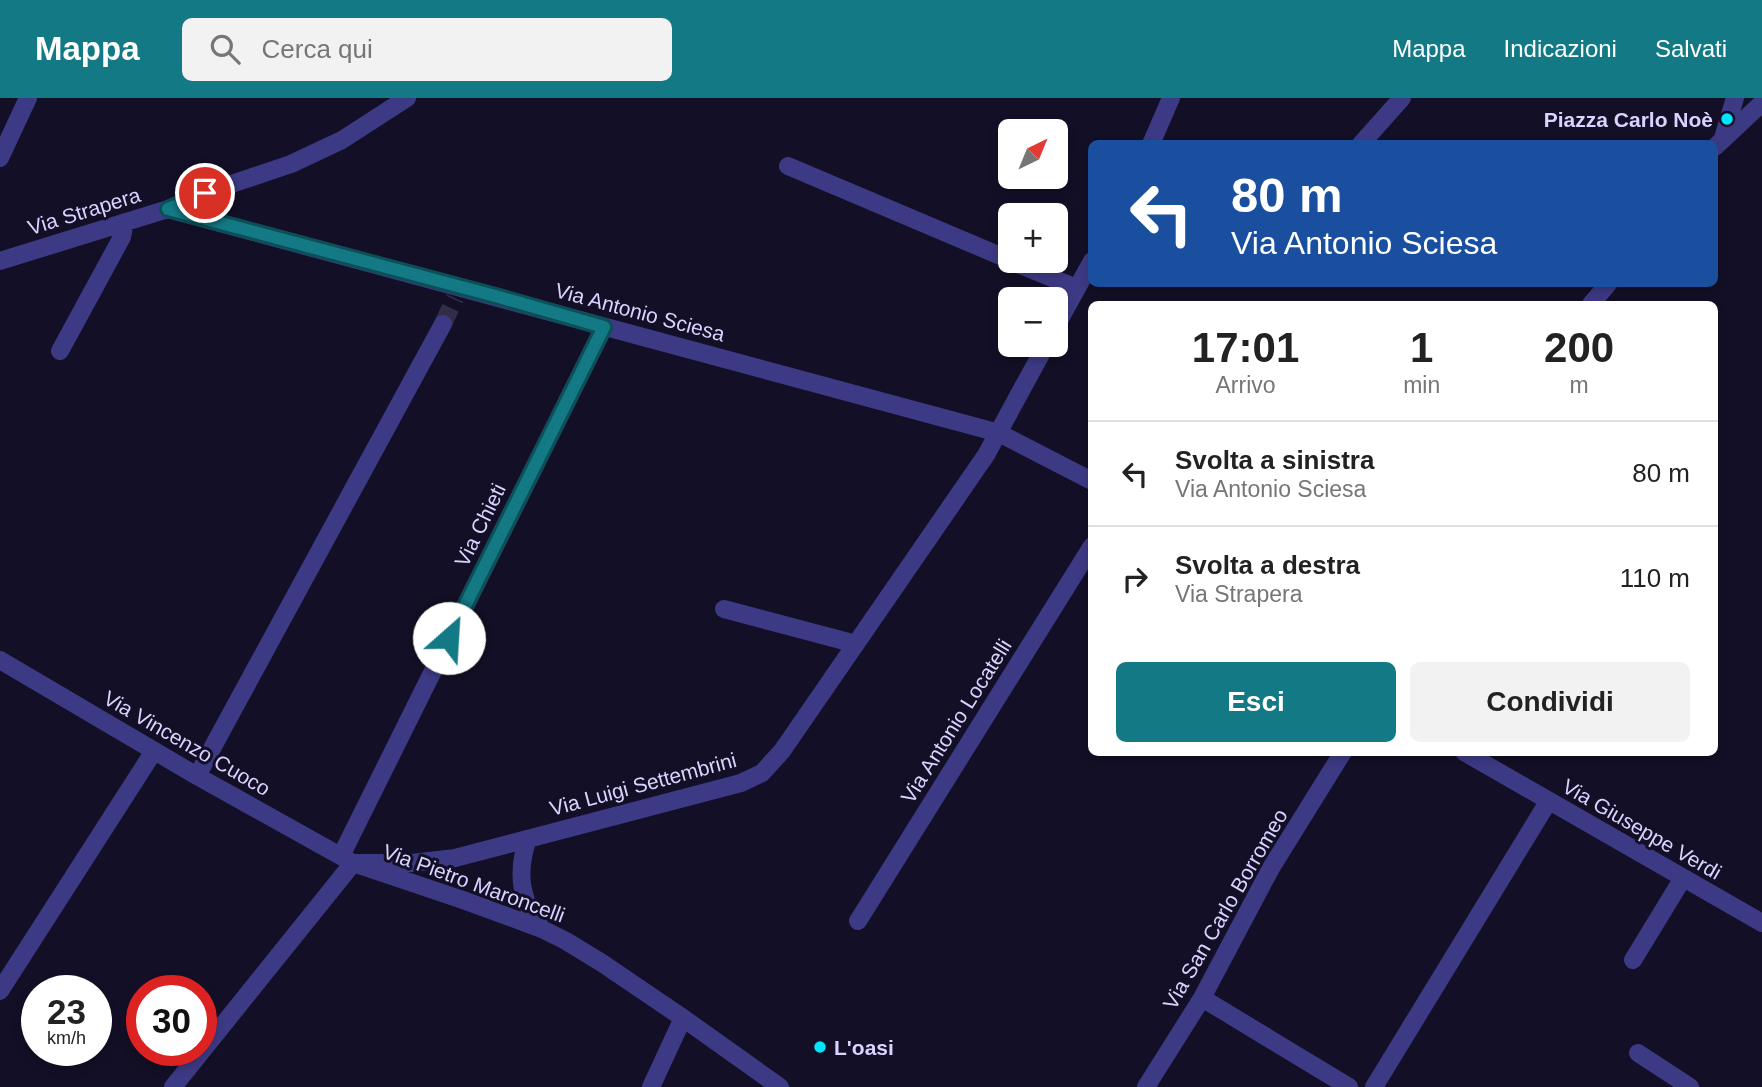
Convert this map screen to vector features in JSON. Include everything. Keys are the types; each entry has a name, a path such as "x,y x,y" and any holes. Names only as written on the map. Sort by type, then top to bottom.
{"street":[{"path":"0,158 28,98"},
{"name":"Via Strapera","path":"0,261 168,209 205,193 291,164 326,149 407,98"},
{"path":"1153,140 1171,98"},
{"path":"1365,140 1402,98"},
{"path":"1719,143 1735,98"},
{"path":"1719,143 1762,103"},
{"path":"788,166 998,256"},
{"name":"Via Antonio Sciesa","path":"168,209 458,292 604,327 999,433 1088,479"},
{"path":"60,351 122,237 125,222"},
{"path":"1068,304 1088,268"},
{"path":"1040,273 1077,288"},
{"path":"1594,301 1605,287"},
{"path":"197,776 443,324"},
{"name":"Via Chieti","path":"347,860 604,327"},
{"name":"Via Luigi Settembrini","path":"347,860 430,862 455,858 741,783 762,773 782,751 986,455 1040,357"},
{"name":"Via Antonio Locatelli","path":"858,921 1088,552"},
{"path":"724,609 856,645"},
{"name":"Via Vincenzo Cuoco","path":"0,660 197,776 347,860"},
{"path":"0,991 154,751"},
{"name":"Via San Carlo Borromeo","path":"1146,1087 1202,998 1271,868 1341,756"},
{"name":"Via Giuseppe Verdi","path":"1471,756 1762,923"},
{"path":"1374,1087 1549,802"},
{"path":"528,839 521,866 522,894 531,914 542,929"},
{"path":"173,1087 347,860"},
{"name":"Via Pietro Maroncelli","path":"347,860 542,929 602,962 779,1087"},
{"path":"1633,960 1683,878"},
{"path":"1202,998 1349,1087"},
{"path":"651,1087 683,1018"},
{"path":"1638,1053 1690,1087"}],"tunnel":[{"path":"443,324 455,298"}],"place":[{"name":"Piazza Carlo Noè","path":"1727,119"},
{"name":"L'oasi","path":"820,1047"}],"route":[{"path":"205,193 168,209 604,327 449,638"}]}
